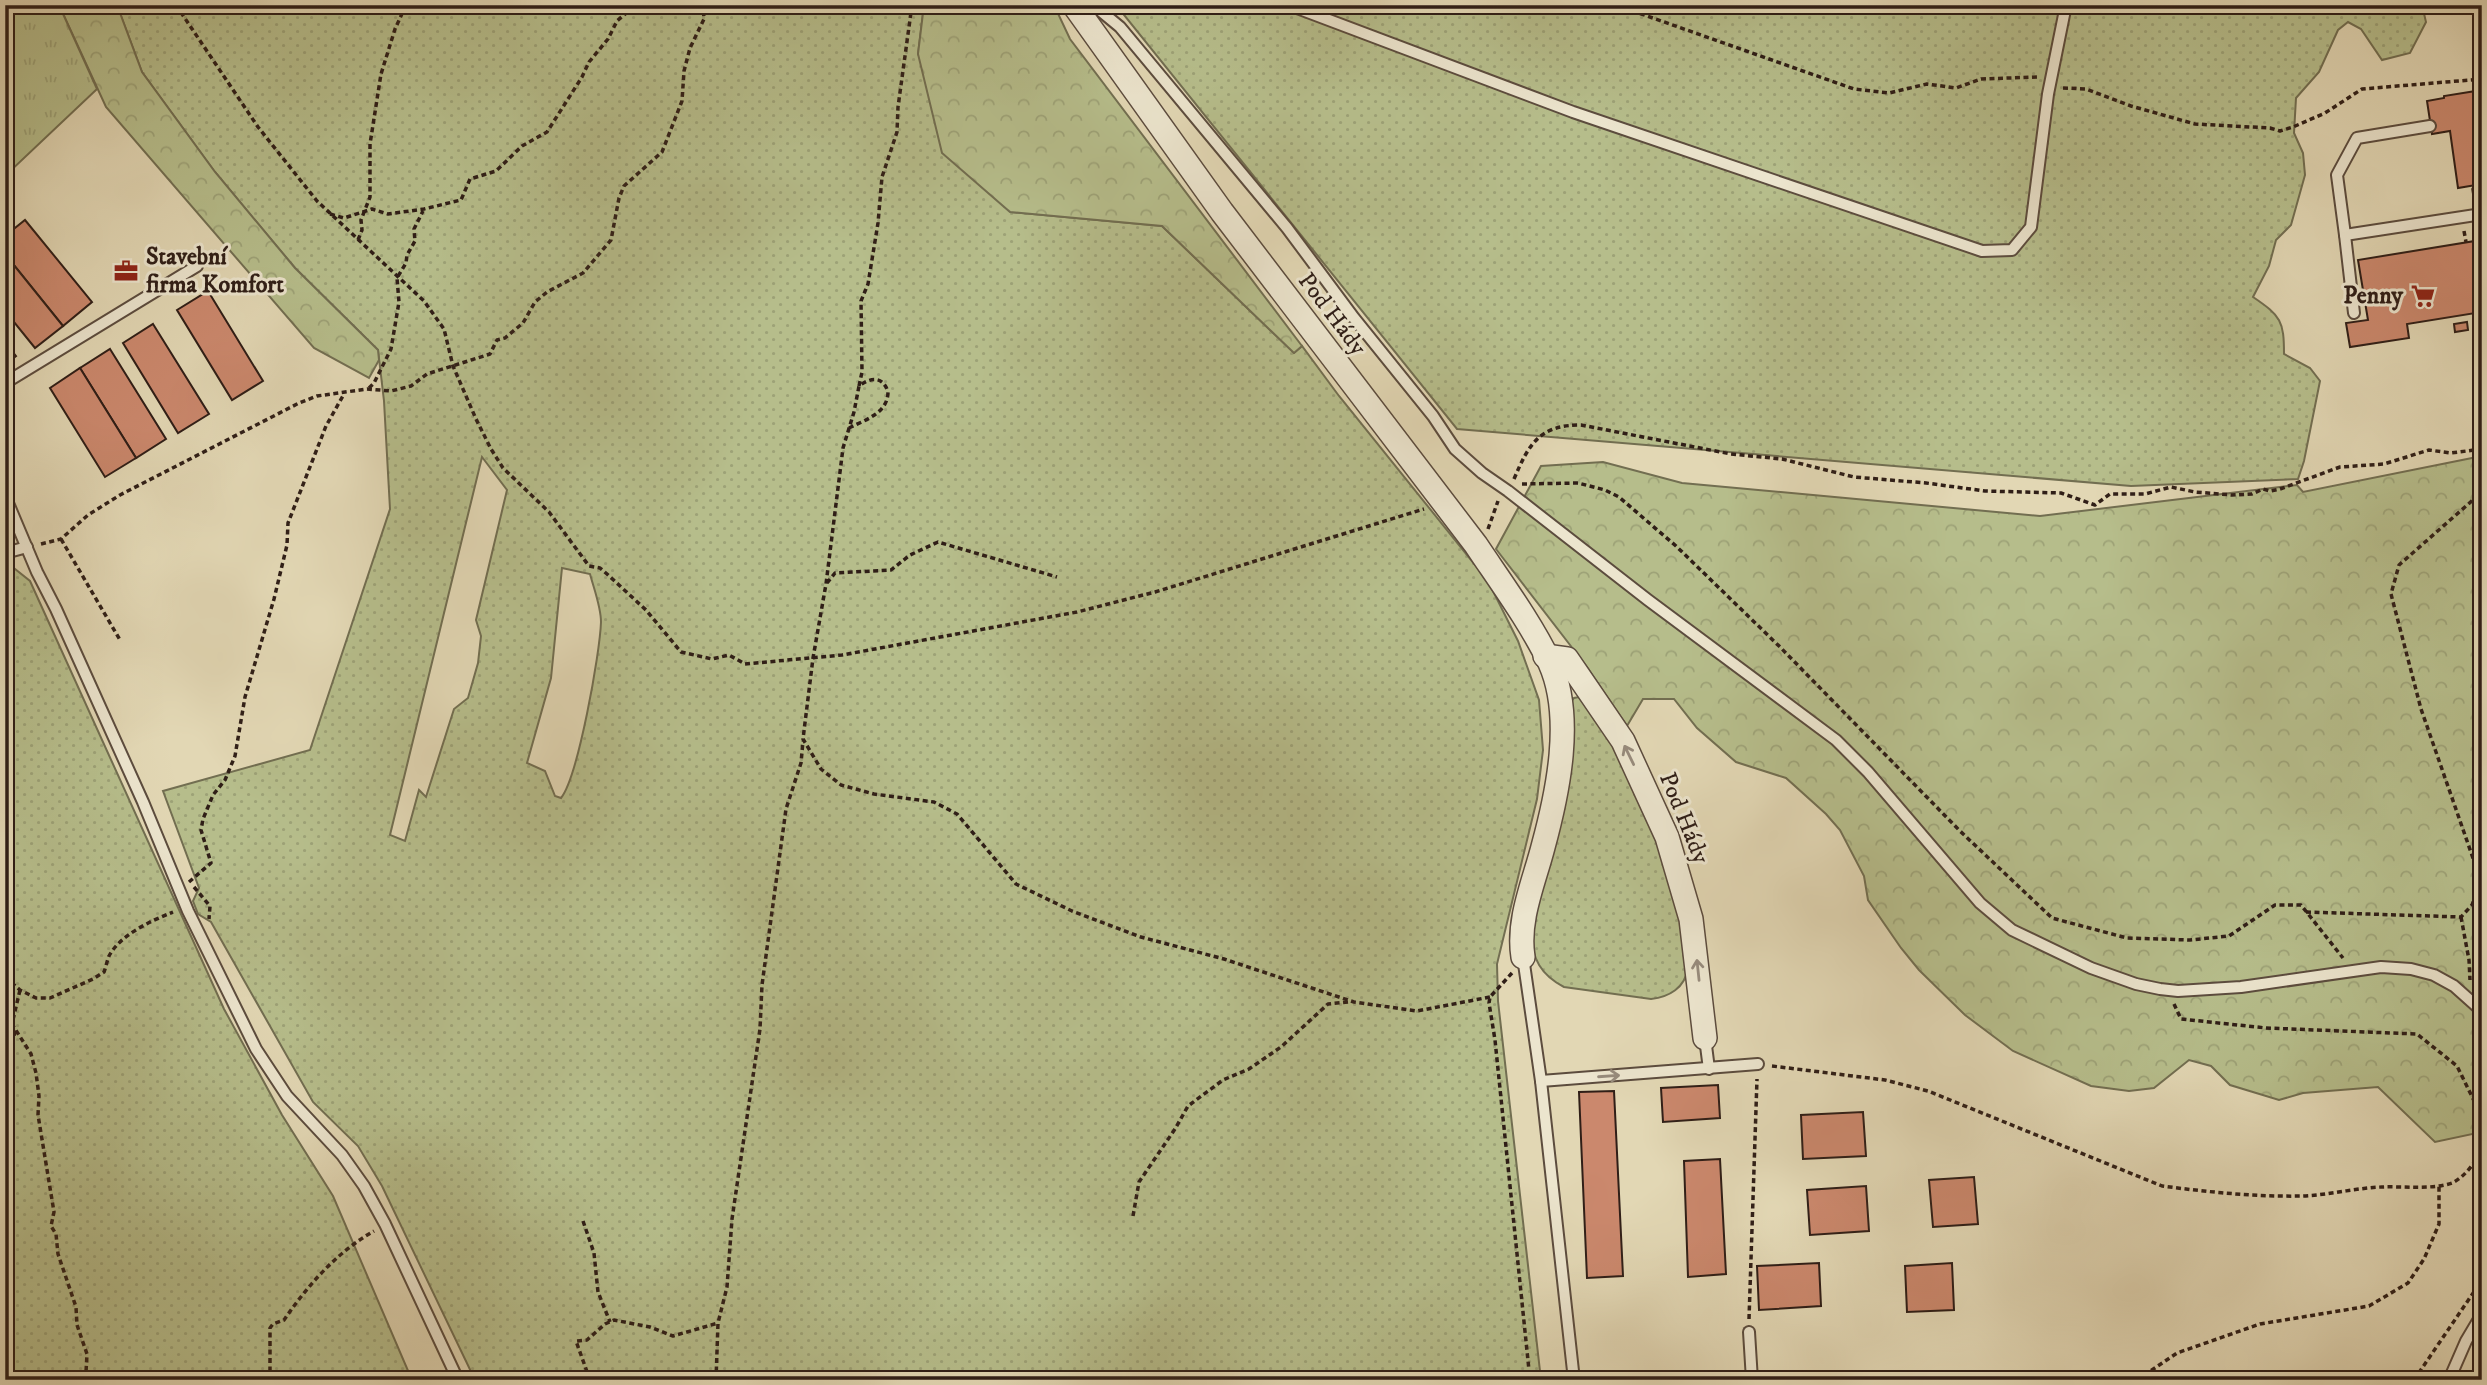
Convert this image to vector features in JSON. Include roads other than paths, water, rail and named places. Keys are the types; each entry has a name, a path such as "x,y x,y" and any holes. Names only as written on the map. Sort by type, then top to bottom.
{"street":[{"name":"Pod Hády","path":"1086,7 1222,212 1476,545 1512,598 1545,656 1558,694 1561,751 1552,813 1522,923 1523,957"},
{"name":"Pod Hády","path":"1545,656 1567,659 1593,695 1623,741 1667,837 1691,919 1705,1038"}],"lane":[{"path":"1289,5 1573,112 1982,251 2012,250 2031,227 2048,94 2066,5"},
{"path":"1086,7 1120,27 1287,228 1354,318 1433,416 1454,449 1648,600 1836,740 1868,772 1980,903 2012,930 2091,968 2136,984 2178,992 2241,987 2381,967 2411,969 2434,975 2454,986 2482,1010"},
{"path":"2354,313 2337,175 2357,138 2430,126"},
{"path":"2345,235 2482,214"},
{"path":"5,383 197,266"},
{"path":"5,496 143,802 188,911 256,1049 286,1096 342,1155 364,1186 385,1224 458,1380"},
{"path":"5,554 27,547"},
{"path":"1523,957 1541,1081 1574,1380"},
{"path":"1705,1038 1709,1069"},
{"path":"1541,1081 1758,1064"},
{"path":"2449,1380 2466,1341 2482,1314"},
{"path":"1749,1332 1752,1380"}],"place":[{"name":"Stavební firma Komfort","path":"126,271"},
{"name":"Penny","path":"2423,296"}]}
